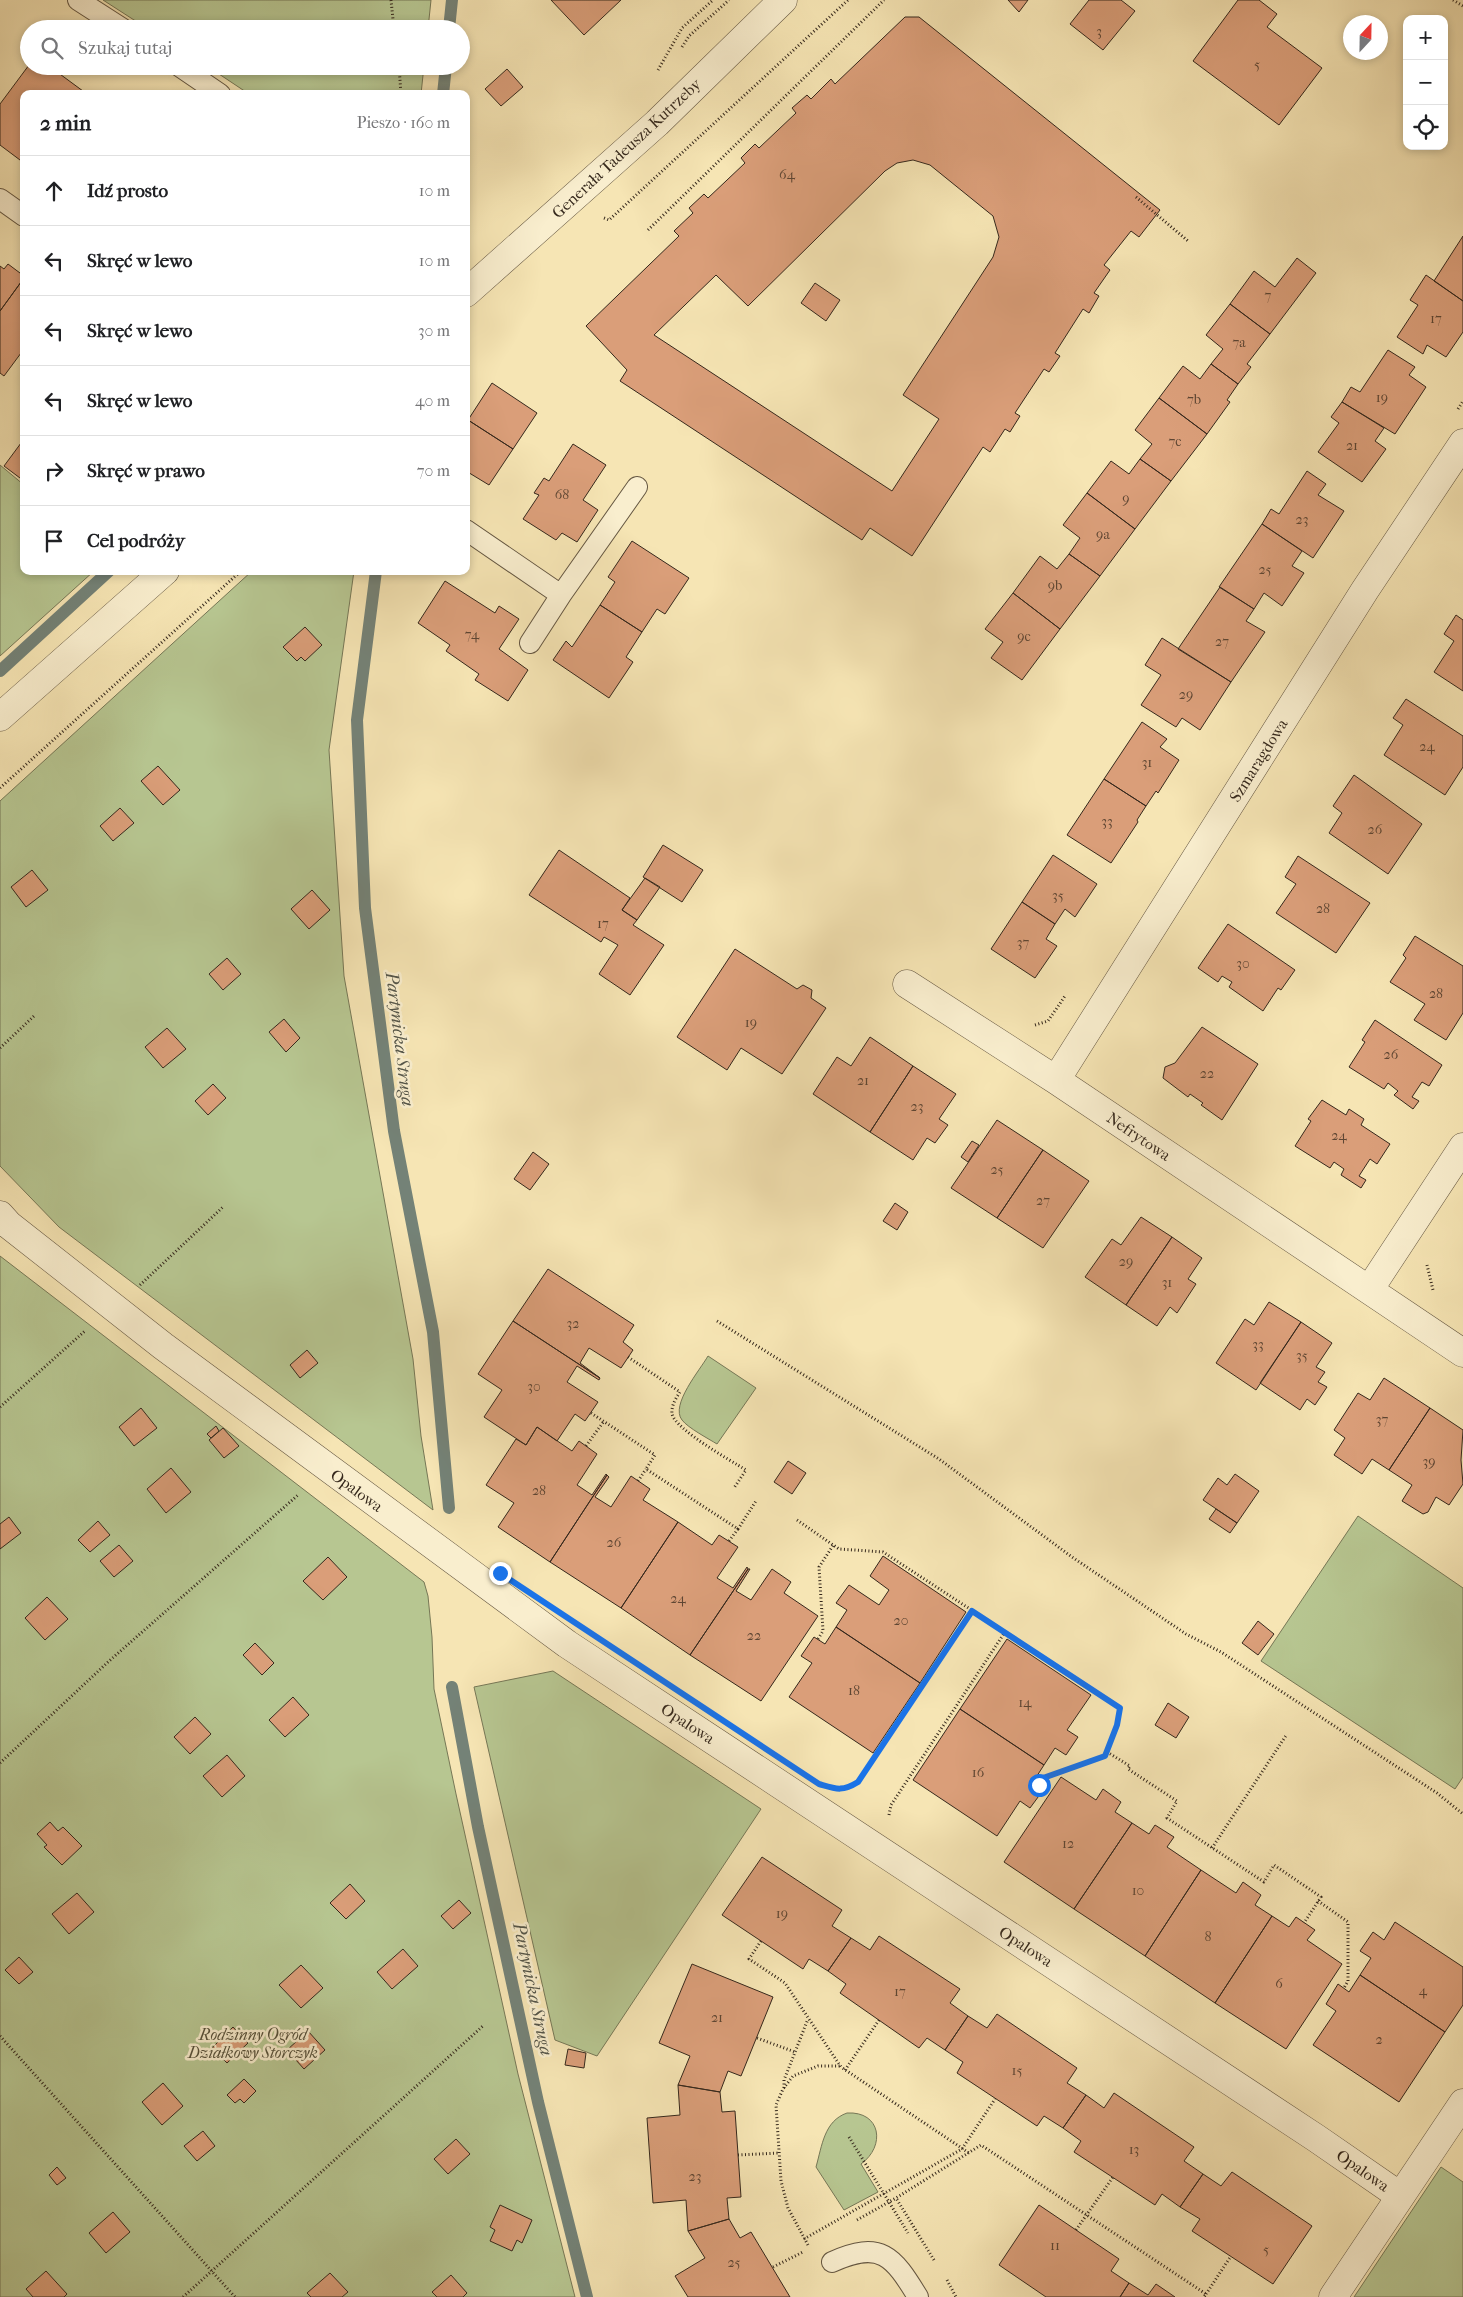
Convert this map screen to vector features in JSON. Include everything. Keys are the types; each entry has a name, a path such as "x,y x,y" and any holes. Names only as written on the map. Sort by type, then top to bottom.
{"street":[{"name":"Generała Tadeusza Kutrzeby","path":"470,289 657,123 783,0"},
{"name":"Szmaragdowa","path":"1056,1080 1355,607 1463,443"},
{"path":"0,717 160,575"},
{"name":"Nefrytowa","path":"907,984 1056,1080 1463,1353"},
{"path":"1369,1290 1463,1147"},
{"name":"Opalowa","path":"0,1215 9,1225 171,1352 568,1644 798,1794 1316,2138 1400,2196"},
{"path":"1333,2297 1463,2103"}],"lane":[{"path":"78,0 109,20"},
{"path":"192,75 214,90"},
{"path":"0,198 20,213"},
{"path":"530,643 560,595 637,487"},
{"path":"470,533 560,595"},
{"path":"832,2262 852,2253 870,2252 886,2255 898,2267 918,2297"}],"path":[{"path":"391,0 393,20"},
{"path":"662,63 682,28 713,0"},
{"path":"648,230 884,0"},
{"path":"1453,0 1463,6"},
{"path":"399,75 401,90"},
{"path":"1136,197 1188,241"},
{"path":"1452,417 1463,401"},
{"path":"0,788 237,575"},
{"path":"1027,1027 1048,1021 1070,988"},
{"path":"0,1048 34,1016"},
{"path":"138,1287 224,1206"},
{"path":"1426,1260 1434,1292"},
{"path":"717,1321 801,1375 939,1459 1072,1558 1186,1634 1221,1652 1429,1788 1463,1814"},
{"path":"0,1408 86,1330"},
{"path":"628,1358 680,1392 675,1399 672,1412 678,1426 746,1470 734,1488"},
{"path":"591,1413 655,1455 638,1481"},
{"path":"586,1446 604,1422"},
{"path":"646,1469 738,1529"},
{"path":"0,1763 108,1662 298,1495"},
{"path":"729,1541 756,1501"},
{"path":"798,1520 839,1549 883,1552 1120,1708 1117,1725 1105,1756 1043,1778 1039,1785"},
{"path":"818,1639 823,1631 820,1566 834,1544"},
{"path":"842,1789 847,1789 858,1782 972,1611"},
{"path":"888,1818 891,1805 1005,1632"},
{"path":"1212,1848 1287,1734"},
{"path":"1107,1752 1130,1766 1128,1769 1177,1801 1167,1818 1264,1882 1274,1865 1321,1897 1304,1922"},
{"path":"1318,1901 1348,1922 1348,1981 1344,1988"},
{"path":"761,1941 749,1959 785,1983 840,2066 969,2153"},
{"path":"784,2089 784,2080 808,2018"},
{"path":"845,2070 879,2020"},
{"path":"183,2297 484,2025"},
{"path":"0,2036 235,2297"},
{"path":"757,2038 794,2052"},
{"path":"773,2267 810,2249 788,2208 781,2181 776,2105 784,2089 794,2076 818,2066 840,2066"},
{"path":"804,2239 962,2149 994,2099"},
{"path":"850,2138 901,2220"},
{"path":"936,2262 896,2198 981,2145 1205,2296 1231,2256"},
{"path":"738,2155 779,2153"},
{"path":"1076,2230 1113,2177"},
{"path":"944,2275 956,2297"}],"green space":[{"path":"103,0 431,0 429,20 134,20"},
{"path":"220,75 423,75 421,90 243,90"},
{"path":"0,465 20,482 20,575 90,575 0,656"},
{"path":"248,575 353,575 329,750 344,976 413,1359 421,1436 433,1510 59,1227 0,1166 0,801"},
{"name":"Rodzinny Ogród Działkowy Storczyk","path":"0,1256 424,1582 428,1596 432,1637 434,1689 456,1794 518,2074 575,2297 0,2297"},
{"path":"708,1356 756,1388 717,1444 689,1426 682,1420 679,1414 683,1397"},
{"path":"1358,1516 1463,1588 1463,1777 1455,1789 1261,1661"},
{"path":"553,1671 761,1809 597,2056 555,2040 474,1687"},
{"path":"847,2113 858,2114 867,2118 873,2124 876,2131 877,2139 874,2148 869,2157 861,2164 878,2192 844,2210 816,2167 822,2143 829,2128 839,2117"},
{"path":"1441,2167 1463,2182 1463,2297 1354,2297"}],"building":[{"path":"551,0 621,0 584,35"},
{"path":"1008,0 1028,0 1019,12"},
{"path":"1089,0 1121,0 1135,11 1103,50 1070,24"},
{"path":"1238,0 1259,0 1277,14 1267,27 1322,68 1279,125 1193,61"},
{"path":"905,17 919,17 1160,210 1139,237 1131,231 1104,265 1110,270 1094,293 1099,296 1089,313 1083,309 1055,353 1060,356 1049,372 1044,369 1015,413 1020,416 1010,432 1005,429 990,452 983,447 912,556 870,528 862,540 620,381 627,370 586,326 679,236 674,231 693,213 689,208 704,194 708,198 745,163 741,158 755,144 759,148 796,113 792,108 807,95 811,99 831,79 835,84","holes":["913,160 930,165 993,216 999,237 993,257 903,395 939,419 892,491 654,335 716,275 748,306 885,171 897,163"]},
{"path":"507,69 523,87 501,106 485,89"},
{"path":"22,75 61,75 82,90 20,90 20,160 0,145 0,104"},
{"path":"1463,236 1463,301 1434,281"},
{"path":"1297,258 1316,273 1270,334 1230,304 1254,271 1275,287"},
{"path":"8,264 20,273 20,284 0,311 0,266 4,269"},
{"path":"1426,275 1463,301 1463,332 1446,357 1427,345 1423,354 1397,337 1418,305 1410,300"},
{"path":"815,283 840,300 826,321 801,303"},
{"path":"20,284 20,354 4,376 0,373 0,311"},
{"path":"1230,304 1270,334 1247,364 1251,367 1238,384 1211,364 1223,349 1206,335"},
{"path":"1388,350 1415,367 1409,375 1426,387 1395,434 1342,402 1351,387 1360,392"},
{"path":"1211,364 1238,384 1227,400 1230,402 1207,434 1159,398 1183,366 1200,379"},
{"path":"492,383 537,413 513,449 470,421 470,417"},
{"path":"1159,398 1207,434 1171,481 1140,459 1152,444 1135,430"},
{"path":"1342,402 1384,428 1375,441 1386,449 1362,482 1318,452 1339,423 1331,417"},
{"path":"470,421 513,449 489,485 470,473"},
{"path":"20,444 20,478 4,466"},
{"path":"573,444 606,465 583,500 598,510 577,542 562,533 556,540 523,519 539,495 534,493 544,478 549,481"},
{"path":"1140,459 1171,481 1135,529 1087,493 1111,461 1129,474"},
{"path":"1307,471 1326,484 1318,495 1344,511 1313,558 1262,524 1271,509 1279,514"},
{"path":"1087,493 1135,529 1100,576 1069,554 1080,538 1063,525"},
{"path":"1262,524 1302,551 1292,566 1304,573 1282,606 1264,593 1254,609 1219,587"},
{"path":"632,541 689,578 665,614 657,609 642,632 600,605 615,582 608,577"},
{"path":"1069,554 1100,576 1060,629 1013,593 1040,556 1057,569"},
{"path":"445,581 495,613 499,606 519,619 499,649 528,670 508,701 475,680 479,674 446,651 450,645 418,623"},
{"path":"1220,587 1254,609 1246,621 1265,632 1231,682 1178,649"},
{"path":"1013,593 1060,629 1022,680 991,658 1003,642 985,629"},
{"path":"600,605 642,632 626,657 633,662 609,698 553,660 566,641 572,647"},
{"path":"1456,615 1463,620 1463,691 1434,672 1454,641 1444,634"},
{"path":"305,627 322,645 305,661 301,657 297,661 283,647"},
{"path":"1162,638 1231,682 1200,730 1182,718 1176,727 1141,705 1161,675 1145,665"},
{"path":"1406,699 1463,736 1463,767 1445,795 1384,755 1403,725 1393,718"},
{"path":"1142,722 1167,739 1160,747 1179,760 1158,793 1156,791 1146,806 1104,779"},
{"path":"158,766 180,790 163,805 141,781"},
{"path":"1354,775 1422,824 1388,874 1329,833 1342,813 1333,806"},
{"path":"1104,779 1146,806 1137,820 1138,822 1111,863 1067,835"},
{"path":"120,808 134,823 113,841 100,826"},
{"path":"663,845 703,870 682,902 643,877"},
{"path":"559,850 630,898 622,910 637,920 633,925 664,945 630,995 599,974 618,945 604,937 601,942 529,895"},
{"path":"1053,855 1097,884 1075,917 1065,909 1055,924 1022,902"},
{"path":"1298,856 1370,903 1336,953 1276,913 1296,884 1285,877"},
{"path":"32,870 48,890 26,907 11,887"},
{"path":"645,878 660,887 637,920 622,910"},
{"path":"312,890 330,910 309,929 291,909"},
{"path":"1022,902 1055,924 1046,939 1057,946 1035,978 991,949"},
{"path":"1228,924 1295,970 1281,990 1278,988 1263,1011 1229,987 1232,982 1222,976 1218,982 1198,968"},
{"path":"1415,936 1463,966 1463,1013 1446,1040 1414,1020 1425,1004 1390,982 1406,958 1403,955"},
{"path":"735,949 797,989 803,985 812,990 811,998 826,1008 782,1074 741,1048 727,1070 677,1037"},
{"path":"227,958 241,974 223,990 209,974"},
{"path":"284,1019 300,1038 286,1052 269,1032"},
{"path":"1375,1020 1442,1065 1429,1086 1422,1082 1412,1097 1419,1101 1413,1109 1394,1095 1398,1091 1388,1083 1384,1089 1349,1067 1365,1042 1362,1040"},
{"path":"1202,1027 1258,1064 1222,1120 1201,1105 1203,1103 1190,1094 1188,1097 1163,1078 1165,1067 1175,1063"},
{"path":"167,1028 186,1049 163,1068 145,1047"},
{"path":"870,1037 913,1066 870,1132 813,1094 837,1057 851,1066"},
{"path":"913,1066 956,1094 939,1119 948,1125 935,1143 927,1138 913,1160 870,1132"},
{"path":"213,1084 226,1098 208,1115 195,1101"},
{"path":"1322,1100 1346,1115 1349,1109 1364,1119 1361,1125 1390,1144 1377,1164 1370,1159 1359,1176 1366,1180 1361,1188 1341,1175 1344,1169 1334,1162 1330,1168 1295,1146 1311,1121 1308,1119"},
{"path":"997,1120 1043,1150 997,1218 951,1188"},
{"path":"972,1141 979,1145 968,1162 961,1157"},
{"path":"1043,1150 1089,1181 1043,1248 997,1218"},
{"path":"533,1152 549,1164 530,1190 514,1179"},
{"path":"895,1203 908,1212 897,1230 883,1221"},
{"path":"1141,1217 1172,1237 1126,1305 1085,1277 1112,1239 1121,1245"},
{"path":"1172,1237 1202,1258 1188,1279 1196,1284 1177,1313 1170,1307 1157,1326 1126,1305"},
{"path":"548,1269 634,1325 623,1342 633,1350 621,1368 589,1348 580,1363 600,1378 513,1321"},
{"path":"1269,1302 1301,1322 1256,1390 1216,1363 1245,1319 1254,1325"},
{"path":"513,1321 600,1378 599,1380 577,1366 567,1382 598,1402 585,1421 575,1414 557,1441 537,1427 526,1445 484,1417 502,1390 478,1374"},
{"path":"1301,1322 1332,1343 1316,1367 1325,1372 1318,1382 1327,1387 1315,1405 1307,1399 1300,1410 1260,1383"},
{"path":"307,1350 318,1363 300,1378 290,1365"},
{"path":"1384,1378 1430,1408 1389,1470 1372,1459 1362,1474 1334,1455 1345,1438 1334,1430 1358,1393 1370,1400"},
{"path":"141,1408 157,1428 134,1446 119,1427"},
{"path":"1430,1408 1463,1430 1461,1460 1463,1484 1449,1505 1436,1497 1428,1512 1423,1514 1402,1501 1412,1485 1389,1470"},
{"path":"216,1426 219,1431 211,1438 207,1434"},
{"path":"537,1427 572,1451 579,1441 597,1454 577,1485 592,1495 607,1475 550,1562 498,1527 514,1503 486,1485 516,1439 526,1445"},
{"path":"223,1428 239,1446 224,1458 209,1440"},
{"path":"788,1461 806,1473 792,1494 774,1482"},
{"path":"171,1468 191,1492 166,1513 147,1489"},
{"path":"1235,1474 1259,1491 1237,1523 1203,1500 1218,1478 1227,1485"},
{"path":"607,1475 609,1477 595,1497 611,1507 631,1476 650,1489 643,1500 678,1522 621,1608 550,1562"},
{"path":"1216,1509 1237,1523 1230,1533 1209,1519"},
{"path":"9,1517 21,1533 0,1549 0,1524"},
{"path":"98,1521 110,1535 90,1552 78,1540"},
{"path":"678,1522 712,1545 719,1535 738,1547 717,1578 733,1588 747,1567 748,1569 690,1655 621,1608"},
{"path":"119,1545 133,1561 114,1577 100,1561"},
{"path":"883,1556 966,1612 920,1683 836,1627 847,1610 836,1603 849,1585 879,1605 889,1590 870,1576"},
{"path":"328,1557 347,1577 323,1600 303,1581"},
{"path":"748,1569 750,1569 736,1591 751,1600 772,1569 791,1582 784,1593 818,1616 761,1701 690,1655"},
{"path":"47,1597 68,1619 45,1640 25,1618"},
{"path":"1258,1621 1274,1634 1258,1655 1242,1643"},
{"path":"836,1627 920,1683 873,1753 789,1697 812,1663 801,1656 814,1637 825,1644"},
{"path":"1007,1639 1091,1695 1067,1730 1078,1737 1066,1755 1055,1748 1044,1765 960,1709"},
{"path":"255,1643 274,1663 262,1675 243,1655"},
{"path":"293,1697 309,1715 285,1737 269,1720"},
{"path":"1168,1703 1189,1717 1176,1738 1155,1725"},
{"path":"960,1709 1044,1765 1033,1782 1044,1789 1030,1808 1020,1801 997,1836 913,1780"},
{"path":"195,1717 211,1734 190,1754 174,1737"},
{"path":"227,1755 245,1776 222,1797 203,1776"},
{"path":"1061,1777 1096,1800 1103,1789 1121,1802 1115,1812 1132,1823 1074,1909 1004,1862"},
{"path":"50,1822 58,1831 63,1827 82,1846 62,1865 44,1847 47,1845 37,1834"},
{"path":"1132,1823 1149,1834 1155,1825 1174,1837 1167,1847 1201,1870 1145,1956 1074,1909"},
{"path":"762,1857 842,1910 832,1926 851,1938 828,1971 809,1959 803,1969 722,1915"},
{"path":"1201,1870 1236,1893 1243,1882 1261,1895 1255,1905 1272,1916 1215,2003 1145,1956"},
{"path":"350,1884 365,1901 346,1919 330,1903"},
{"path":"77,1893 94,1912 69,1934 52,1914"},
{"path":"459,1900 471,1913 453,1929 441,1916"},
{"path":"1272,1916 1289,1927 1296,1917 1315,1930 1307,1940 1342,1964 1286,2049 1215,2003"},
{"path":"1395,1922 1463,1967 1463,2005 1445,2032 1360,1975 1371,1958 1360,1951 1373,1932 1384,1940"},
{"path":"879,1936 960,1989 950,2003 968,2016 945,2050 927,2038 919,2048 840,1993 846,1984 828,1971 851,1938 870,1950"},
{"path":"403,1949 418,1966 392,1989 377,1972"},
{"path":"19,1957 33,1972 19,1984 5,1970"},
{"path":"692,1964 773,1997 741,2076 728,2071 720,2092 678,2085 690,2056 659,2043"},
{"path":"301,1965 323,1988 301,2008 279,1985"},
{"path":"1360,1975 1445,2032 1399,2102 1313,2045 1336,2011 1326,2004 1338,1984 1349,1992"},
{"path":"997,2014 1077,2068 1067,2083 1086,2095 1063,2128 1044,2116 1037,2126 957,2073 963,2062 945,2050 968,2016 987,2028"},
{"path":"233,2027 248,2043 227,2063 212,2048"},
{"path":"308,2031 325,2050 304,2069 287,2050"},
{"path":"568,2049 586,2053 584,2068 565,2065"},
{"path":"244,2079 256,2091 244,2103 240,2099 235,2103 227,2095"},
{"path":"163,2083 183,2106 162,2125 142,2102"},
{"path":"678,2085 720,2092 722,2112 735,2111 741,2197 727,2198 729,2219 688,2231 686,2200 653,2203 647,2118 680,2115"},
{"path":"1114,2093 1194,2147 1184,2161 1203,2174 1180,2207 1162,2194 1155,2205 1074,2152 1081,2141 1063,2128 1086,2095 1104,2108"},
{"path":"203,2131 215,2146 197,2161 184,2146"},
{"path":"456,2139 470,2154 448,2174 434,2159"},
{"path":"57,2167 66,2178 57,2185 49,2175"},
{"path":"1232,2172 1312,2226 1273,2284 1192,2231 1200,2219 1180,2207 1203,2174 1221,2186"},
{"path":"500,2205 532,2220 522,2243 517,2240 512,2251 490,2241 495,2230 490,2227"},
{"path":"1039,2205 1119,2259 1111,2271 1129,2283 1120,2297 1046,2297 999,2265"},
{"path":"113,2212 130,2232 106,2253 89,2233"},
{"path":"729,2219 740,2238 751,2232 790,2297 688,2297 675,2276 705,2258 688,2231"},
{"path":"46,2271 67,2294 64,2297 33,2297 26,2289"},
{"path":"330,2273 348,2292 342,2297 311,2297 307,2293"},
{"path":"451,2275 467,2293 463,2297 437,2297 432,2292"},
{"path":"1129,2283 1148,2295 1156,2284 1175,2297 1120,2297"}],"waterway":[{"name":"Partynicka Struga","path":"450,20 452,0"},
{"name":"Partynicka Struga","path":"443,90 445,75"},
{"path":"0,671 105,575"},
{"name":"Partynicka Struga","path":"375,575 357,720 365,908 394,1131 433,1332 449,1508"},
{"name":"Partynicka Struga","path":"452,1687 478,1827 538,2102 587,2297"}],"route":[{"path":"500,1573 819,1784 836,1789 847,1789 858,1782 972,1611 1120,1708 1117,1725 1105,1756 1043,1778 1039,1785"}]}
